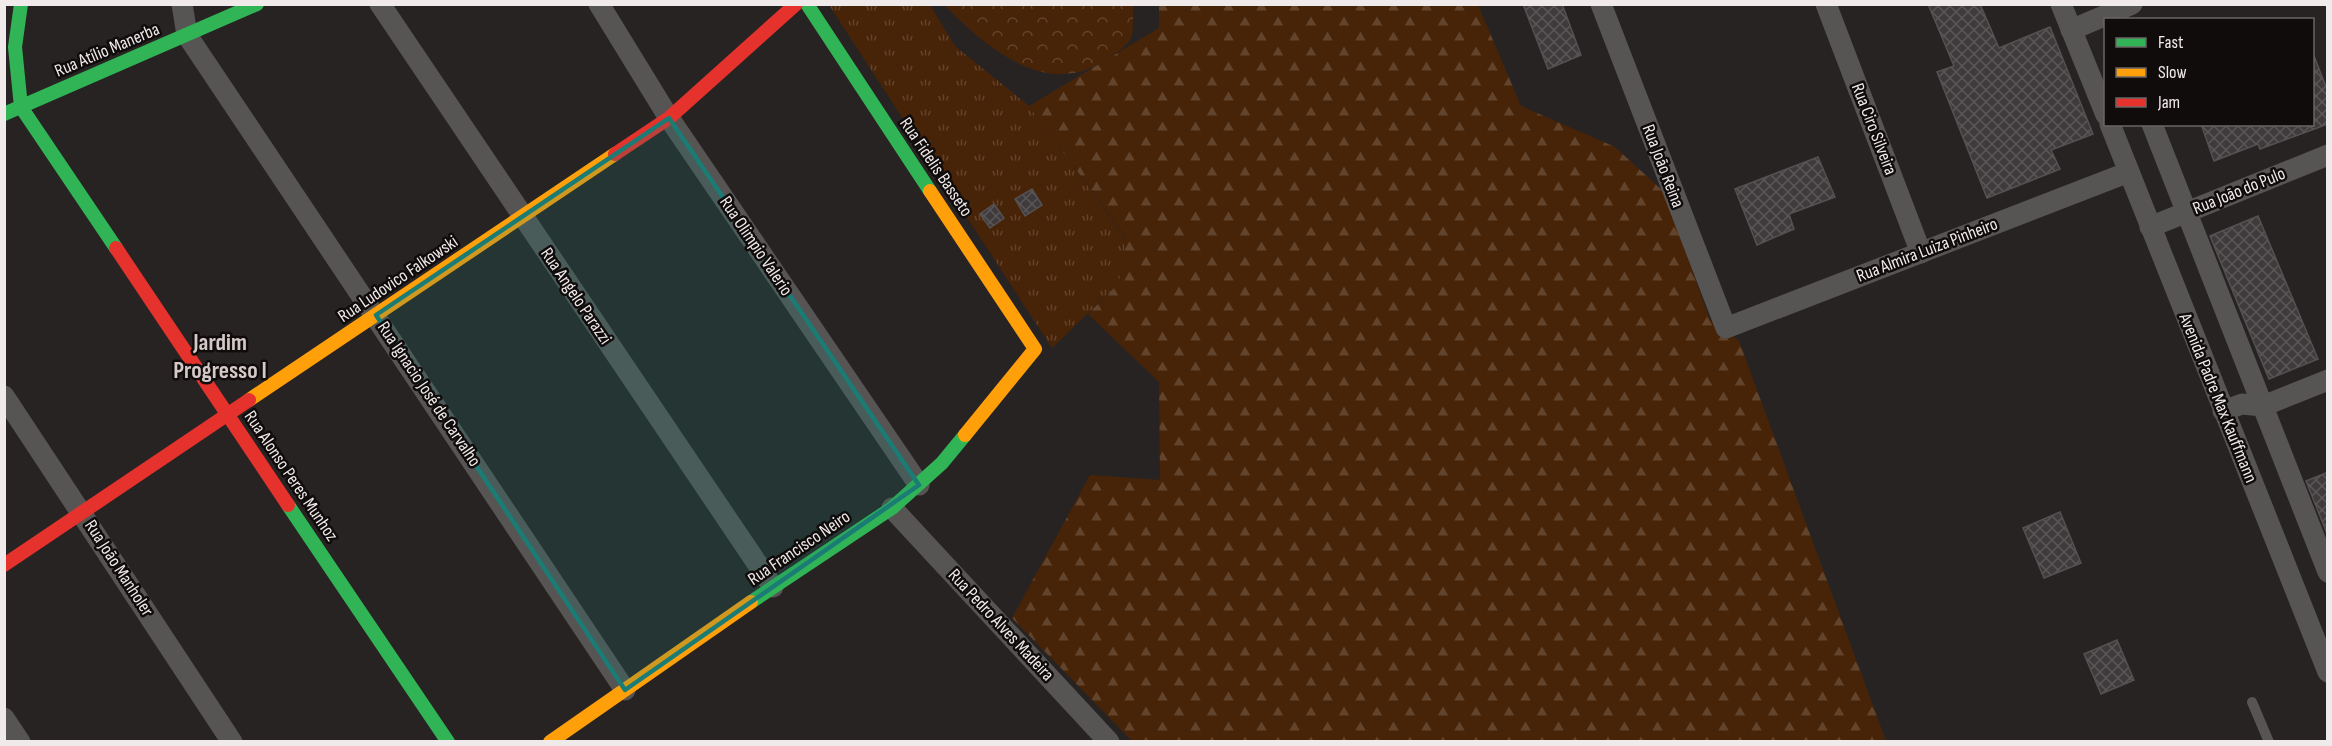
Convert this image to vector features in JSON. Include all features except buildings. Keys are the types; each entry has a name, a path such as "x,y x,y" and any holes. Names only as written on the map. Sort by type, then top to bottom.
{"street":[{"name":"Rua Alonso Peres Munhoz","path":"21,4 15,47 21,107 448,741"},
{"name":"Rua Ignacio José de Carvalho","path":"182,4 187,35 625,690"},
{"name":"Rua Atílio Manerba","path":"4,114 257,4"},
{"name":"Rua Angelo Parazzi","path":"380,4 522,218 773,587"},
{"name":"Rua Olimpio Valerio","path":"599,4 669,118 919,485"},
{"name":"Rua Ludovico Falkowski","path":"4,565 669,118 796,4"},
{"name":"Rua Fidelis Basseto","path":"807,4 1035,349"},
{"name":"Rua João Reina","path":"1601,4 1726,328"},
{"name":"Rua Ciro Silveira","path":"1826,4 1921,253"},
{"path":"2061,4 2104,110"},
{"path":"2071,30 2132,4"},
{"name":"Avenida Padre Max Kauffmann","path":"2110,126 2328,672"},
{"name":"Avenida Padre Max Kauffmann","path":"2153,126 2328,572"},
{"name":"Rua João do Pulo","path":"2150,226 2328,155"},
{"name":"Rua Almira Luiza Pinheiro","path":"1726,328 2129,172"},
{"name":"Rua Francisco Neiro","path":"550,741 892,508 942,463 1035,349"},
{"path":"2223,411 2242,404 2263,406 2328,380"},
{"name":"Rua João Manholer","path":"4,396 83,512 232,741"},
{"name":"Rua Pedro Alves Madeira","path":"892,508 1109,741"},
{"path":"4,718 20,741"}],"lane":[{"path":"2252,702 2269,741"}],"highlighted area":[{"path":"669,118 919,485 625,690 376,315"}],"green space":[{"path":"829,5 930,5 955,46 1029,106 1126,238 1119,283 1052,348"},
{"path":"944,5 1133,5 1133,26 1128,43 1106,60 1083,71 1061,74 1039,71 1018,63 997,51 978,37"},
{"path":"1159,5 1478,5 1521,106 1615,147 1664,192 1710,320 1739,341 1886,741 1132,741 1012,618 1090,475 1160,480 1159,382 1088,314 1119,283 1126,237 1029,106 1159,28"}],"traffic: fast":[{"path":"21,4 15,47 21,107 116,248"},
{"path":"4,114 257,4"},
{"path":"807,4 930,191"},
{"path":"751,602 892,508 942,463 965,435"},
{"path":"288,505 448,742"}],"traffic: slow":[{"path":"249,400 615,154"},
{"path":"930,191 1035,349 965,435"},
{"path":"550,742 751,602"}],"traffic: jam":[{"path":"615,154 669,118 796,4"},
{"path":"116,248 288,505"},
{"path":"4,565 249,400"}],"district":[{"name":"Jardim Progresso I","path":"220,356"}]}
